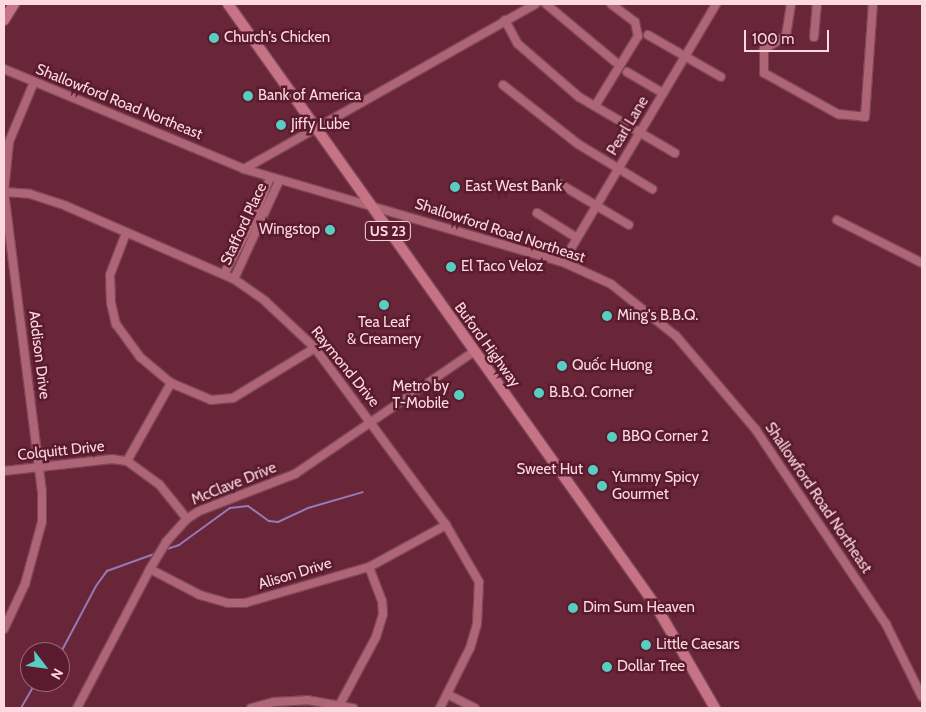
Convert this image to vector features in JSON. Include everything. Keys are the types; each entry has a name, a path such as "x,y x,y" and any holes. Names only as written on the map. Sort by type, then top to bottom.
{"main road":[{"path":"4,20 14,4"},
{"name":"Buford Highway","path":"228,4 669,626 715,708"}],"street":[{"path":"244,169 536,4"},
{"path":"546,4 619,65"},
{"path":"595,106 638,29 635,22 611,4"},
{"name":"Pearl Lane","path":"563,262 716,4"},
{"path":"791,4 786,36 764,49 764,73 838,114 865,117 873,4"},
{"path":"814,36 817,4"},
{"path":"506,20 518,44 579,96 675,153"},
{"path":"648,35 721,77"},
{"name":"Shallowford Road Northeast","path":"4,69 244,169 563,262 611,284 668,328 698,358 756,430 869,597 901,650 922,697"},
{"path":"627,72 663,93"},
{"name":"Addison Drive","path":"4,629 25,584 42,522 39,465 4,192 9,142 34,82"},
{"path":"503,85 578,144 652,189"},
{"name":"Stafford Place","path":"224,274 275,179"},
{"name":"Stafford Place","path":"234,279 275,179"},
{"path":"560,184 630,225"},
{"name":"Raymond Drive","path":"4,192 30,194 46,198 234,279 266,301 315,348 372,422 446,525 474,570 480,595 470,648 449,695 440,708"},
{"path":"537,213 577,238"},
{"path":"837,220 922,263"},
{"path":"126,233 110,275 111,303 116,324 140,357 171,383 211,400 227,400 248,392 315,348"},
{"name":"McClave Drive","path":"77,708 150,568 163,547 187,520 199,511 295,474 473,352"},
{"path":"127,462 171,383"},
{"name":"Colquitt Drive","path":"4,470 112,459 127,462 159,484 187,520"},
{"name":"Alison Drive","path":"150,568 206,598 244,604 369,567 446,525"},
{"path":"340,704 376,637 383,614 382,600 369,567"},
{"path":"449,695 474,708"},
{"path":"251,708 274,702 306,700 340,704 354,708"}],"waterway":[{"path":"164,550 179,545 230,508 248,506 269,521 278,522 308,508 363,492"},
{"path":"66,642 96,586 107,571 157,553"},
{"path":"21,708 30,692"}],"place":[{"name":"Church's Chicken","path":"214,38"},
{"name":"Bank of America","path":"248,96"},
{"name":"Jiffy Lube","path":"281,125"},
{"name":"East West Bank","path":"455,187"},
{"name":"Wingstop","path":"330,230"},
{"name":"El Taco Veloz","path":"451,267"},
{"name":"Tea Leaf & Creamery","path":"384,305"},
{"name":"Ming's B.B.Q.","path":"607,316"},
{"name":"Quốc Hương","path":"562,366"},
{"name":"B.B.Q. Corner","path":"539,393"},
{"name":"Metro by T-Mobile","path":"459,395"},
{"name":"BBQ Corner 2","path":"612,437"},
{"name":"Sweet Hut","path":"593,470"},
{"name":"Yummy Spicy Gourmet","path":"602,486"},
{"name":"Dim Sum Heaven","path":"573,608"},
{"name":"Little Caesars","path":"646,645"},
{"name":"Dollar Tree","path":"607,667"}]}
